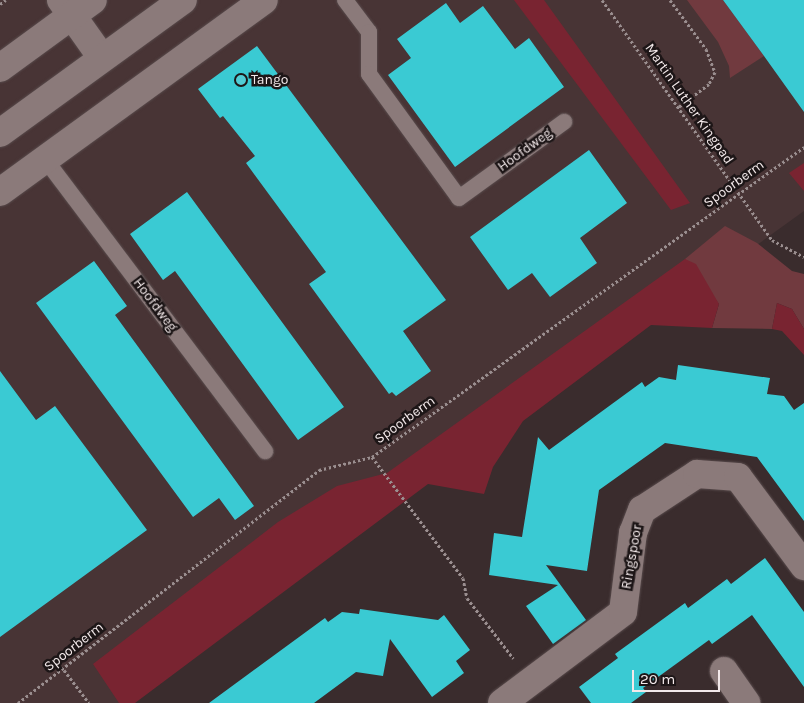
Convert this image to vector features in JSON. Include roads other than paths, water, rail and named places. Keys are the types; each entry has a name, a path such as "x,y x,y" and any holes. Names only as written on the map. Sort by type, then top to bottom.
{"street":[{"path":"0,133 183,0"},
{"path":"0,192 264,0"},
{"path":"0,68 75,5 102,58"},
{"name":"Ringspoor","path":"502,703 623,612 633,533 642,510 697,474 738,476 804,566"},
{"path":"724,671 746,703"}],"lane":[{"name":"Hoofdweg","path":"345,0 369,32 369,74 459,198 564,122"},
{"name":"Hoofdweg","path":"45,159 266,451"}],"place":[{"name":"Tango","path":"241,80"}]}
